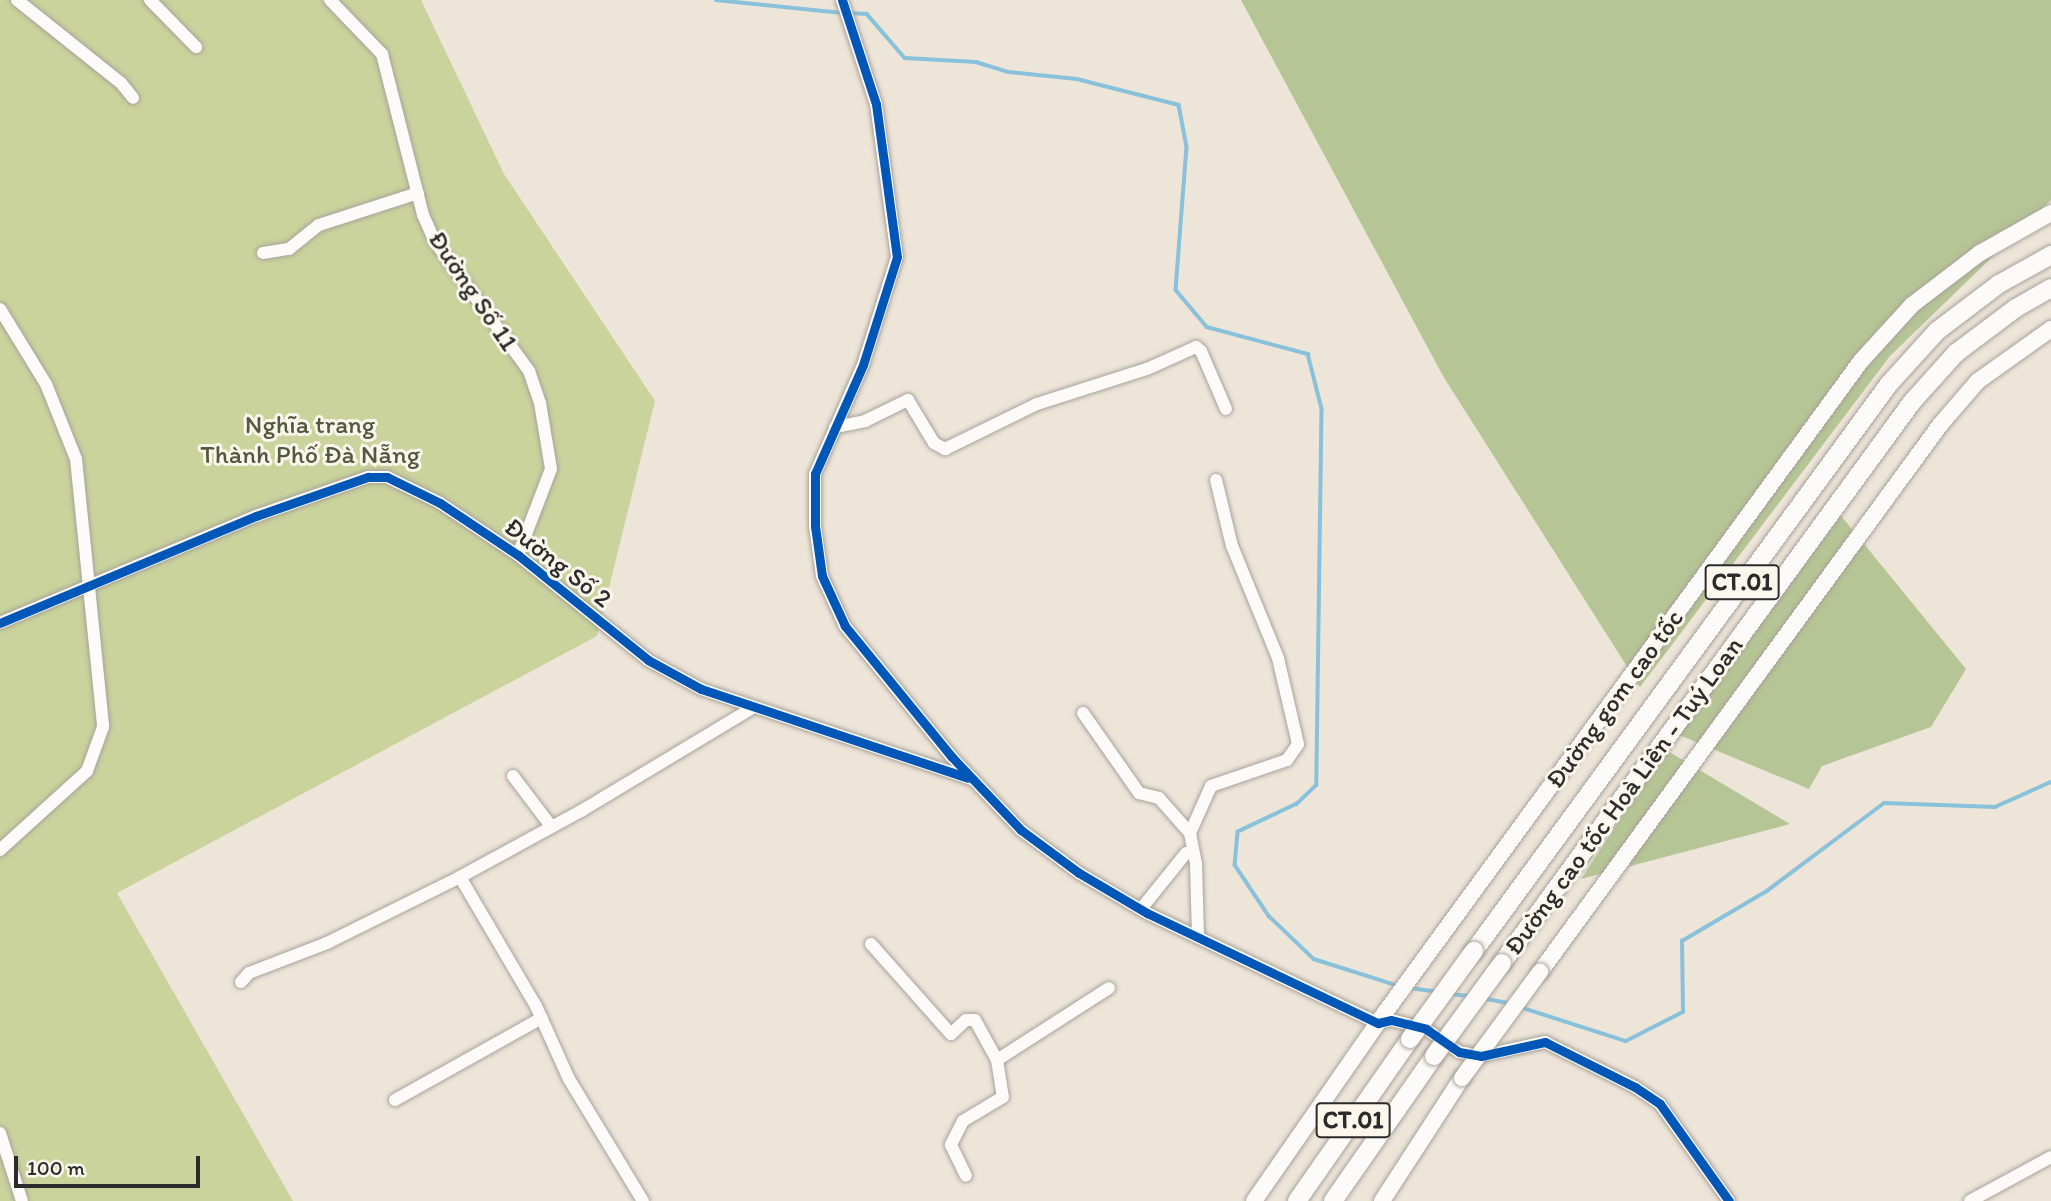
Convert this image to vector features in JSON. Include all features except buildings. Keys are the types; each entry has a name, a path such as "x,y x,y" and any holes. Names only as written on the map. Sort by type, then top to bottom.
{"highway":[{"name":"Đường cao tốc Hoà Liên - Tuý Loan","path":"1297,1201 1410,1039 1889,384 1937,331 1999,284 2051,255"},
{"name":"Đường cao tốc Hoà Liên - Tuý Loan","path":"1333,1201 1434,1056 1912,402 1956,353 2051,288"}],"main road":[{"name":"Đường gom cao tốc","path":"1254,1201 1380,1020 1861,361 1912,304 1980,253 2051,213"},
{"path":"1382,1201 1462,1078 1940,425 1978,381 2051,329"}],"street":[{"path":"17,0 121,83 133,98"},
{"path":"150,0 196,47"},
{"name":"Đường Số 11","path":"330,0 382,54 418,193 435,242 528,371 541,403 551,469 518,555"},
{"path":"842,0 876,104 897,257 863,365 815,474 815,526 822,576 845,625 974,780 1021,831 1141,909 1380,1020 1391,1020 1426,1029 1459,1052 1481,1056 1545,1042 1635,1087 1660,1104 1730,1201"},
{"path":"263,253 289,249 319,225 418,193"},
{"path":"0,309 46,384 76,458 103,727 99,747 86,771 0,850"},
{"path":"835,427 865,421 908,400 934,443 945,449 1037,404 1147,369 1196,347 1201,351 1226,409"},
{"name":"Đường Số 2","path":"0,623 256,516 377,475 397,480 440,503 518,555 648,660 751,709 845,734 974,780"},
{"path":"1190,833 1211,786 1287,760 1298,744 1278,658 1231,546 1216,480"},
{"path":"241,982 249,974 327,943 460,877 550,825 581,811 751,709"},
{"path":"1083,713 1139,793 1159,798 1190,833 1196,863 1198,937"},
{"path":"513,776 550,825"},
{"path":"1141,909 1186,853"},
{"path":"460,877 542,1018 569,1079 643,1201"},
{"path":"872,944 951,1034 966,1020 975,1020 997,1060 1003,1097 963,1121 951,1144 967,1175"},
{"path":"997,1060 1109,988"},
{"path":"396,1100 542,1018"},
{"path":"0,1133 22,1201"},
{"path":"1970,1201 2051,1157"}],"green space":[{"name":"Nghĩa trang Thành Phố Đà Nẵng","path":"0,0 421,0 504,174 655,401 597,636 117,893 293,1201 0,1201"},
{"path":"1241,0 2051,0 2051,200 1890,356 1640,687 1443,376"},
{"path":"1838,512 1966,669 1931,727 1822,766 1809,789 1672,732"},
{"path":"1666,750 1790,824 1581,879"}],"waterway":[{"path":"716,0 842,13"},
{"path":"850,13 867,14 905,58 976,62 1009,72 1077,79 1179,105 1187,147 1176,290 1207,327 1308,354 1322,409 1317,785 1297,804 1238,832 1235,865 1269,916 1314,959 1399,986"},
{"path":"1520,1007 1626,1041 1683,1012 1682,941 1767,891 1884,803 1995,807 2051,782"},
{"path":"1410,988 1437,992"},
{"path":"1451,994 1471,996"},
{"path":"1482,998 1512,1004"}],"cycle path":[{"path":"842,0 876,104 897,257 863,365 815,474 815,526 822,576 845,626 951,756 1021,830 1079,873 1147,913 1378,1023 1391,1020 1426,1029 1459,1052 1481,1056 1545,1042 1635,1087 1660,1104 1729,1201"},
{"path":"0,623 256,516 368,477 387,477 440,503 518,555 648,660 701,689 968,778"}]}
